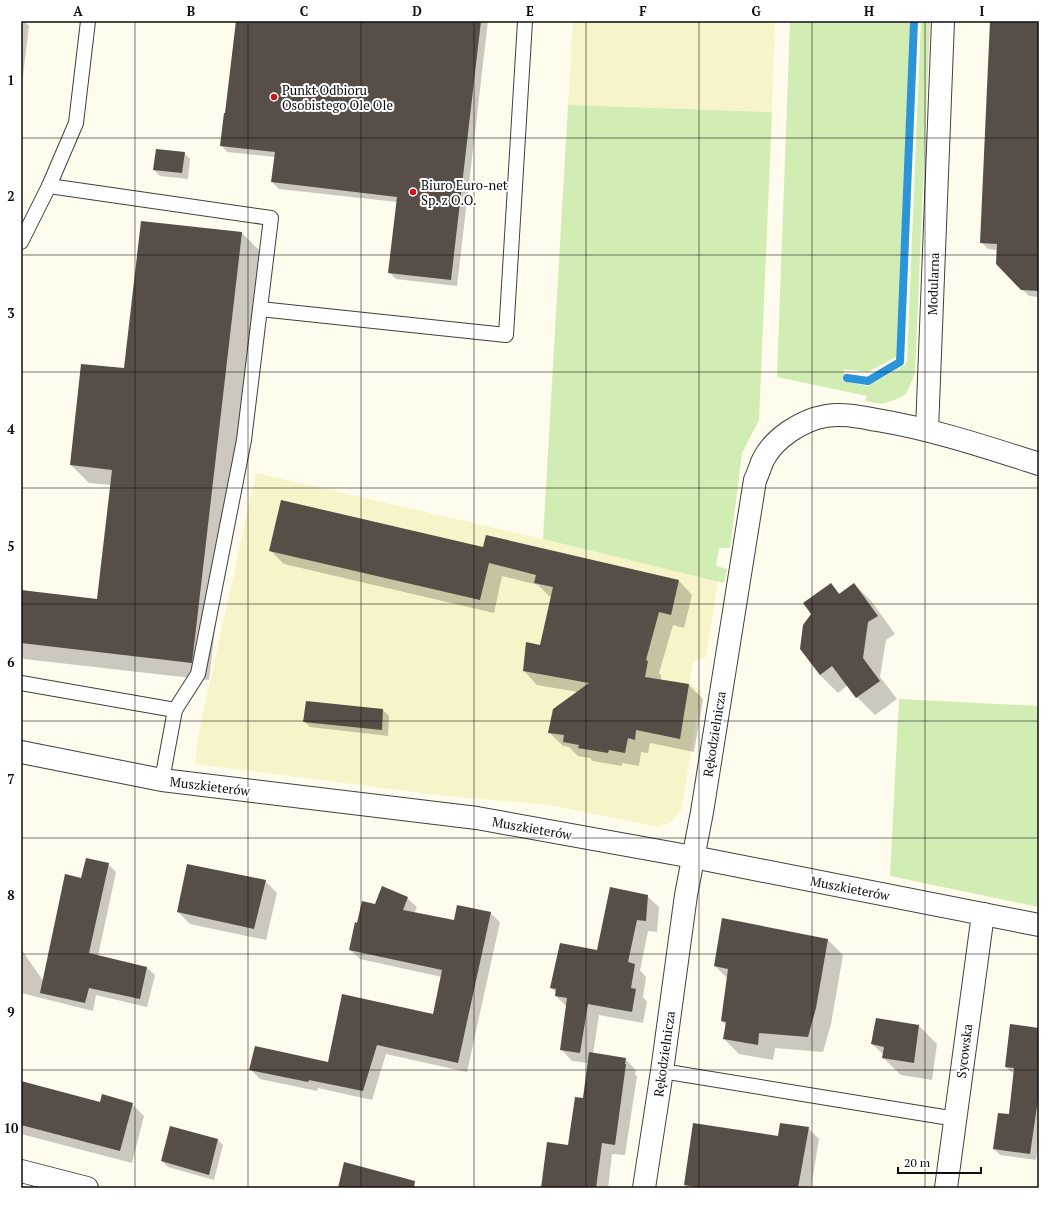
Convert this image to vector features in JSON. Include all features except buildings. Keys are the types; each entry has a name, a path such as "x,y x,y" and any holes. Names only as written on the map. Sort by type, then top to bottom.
{"street":[{"name":"Modularna","path":"927,430 944,21"},
{"name":"Rękodzielnicza","path":"644,1188 662,1071 686,895 755,480 763,460 770,450 786,434 803,424 824,416 851,415 927,430"},
{"path":"927,430 1039,464"},
{"name":"Muszkieterów","path":"21,752 162,780 478,818 693,857 1039,925"},
{"name":"Sycowska","path":"946,1188 983,914"},
{"path":"21,1171 87,1188"}],"lane":[{"path":"21,242 49,186 76,123 88,21"},
{"path":"260,309 506,335 525,21"},
{"path":"49,186 271,218 244,440 198,674 176,710 162,780"},
{"path":"21,683 176,710"},
{"path":"662,1071 956,1120"}],"shaded area":[{"path":"573,21 775,21 772,112 568,105"},
{"path":"256,473 718,581 706,657 693,662 689,684 701,691 681,811 670,823 658,827 550,805 446,796 195,764 198,736"}],"green space":[{"path":"790,21 911,21 896,357 868,372 845,369 842,381 868,386 905,365 907,360 921,21 930,22 915,373 906,394 882,404 865,401 867,396 777,377"},
{"path":"568,105 772,112 759,420 742,453 730,548 719,548 716,566 727,569 724,583 543,539"},
{"path":"899,699 1039,706 1039,907 890,876"}],"waterway":[{"path":"847,378 868,381 900,362 914,22"}],"place":[{"name":"Punkt Odbioru Osobistego Ole Ole","path":"274,97"},
{"name":"Biuro Euro-net Sp. z O.O.","path":"413,192"}]}
